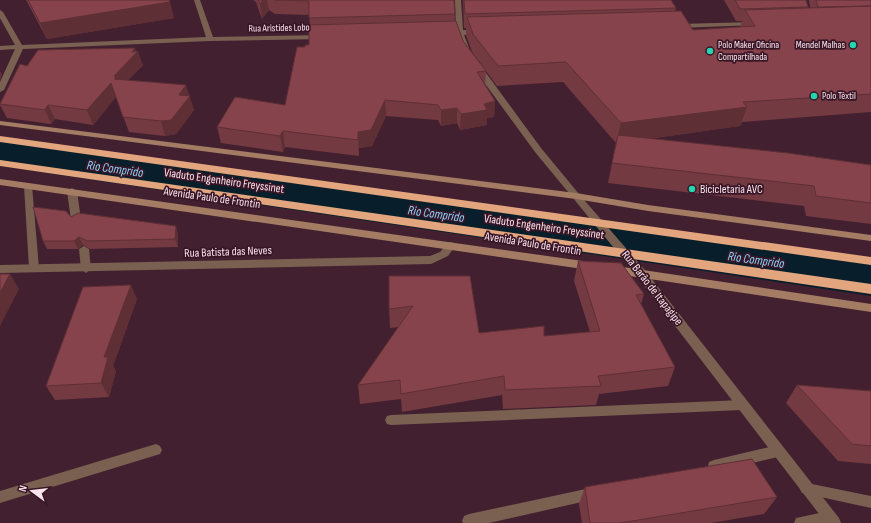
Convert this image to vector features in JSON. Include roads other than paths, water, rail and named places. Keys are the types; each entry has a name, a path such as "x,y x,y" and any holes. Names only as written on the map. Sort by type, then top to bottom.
{"highway":[{"name":"Viaduto Engenheiro Freyssinet","path":"0,139 871,261"},
{"name":"Viaduto Engenheiro Freyssinet","path":"0,163 871,288"}],"main road":[{"path":"0,123 871,238"},
{"name":"Avenida Paulo de Frontin","path":"0,182 451,245 871,308"}],"street":[{"path":"197,0 210,39"},
{"name":"Rua Barão de Itapagipe","path":"458,0 460,32 467,53 538,150 641,273 832,520"},
{"path":"0,12 20,47 0,90"},
{"path":"666,26 761,24"},
{"path":"437,33 484,32"},
{"name":"Rua Aristides Lobo","path":"0,48 210,39 327,36"},
{"path":"28,186 34,268"},
{"path":"72,191 76,220"},
{"name":"Rua Batista das Neves","path":"0,269 430,260 444,254 451,245"},
{"path":"84,249 86,268"},
{"path":"391,420 742,405"},
{"path":"0,497 156,450"},
{"path":"701,469 778,452"},
{"path":"807,489 871,502"},
{"path":"469,521 608,490"},
{"path":"801,523 832,520"}],"waterway":[{"name":"Rio Comprido","path":"0,152 871,277"}],"place":[{"name":"Mendel Malhas","path":"853,45"},
{"name":"Polo Maker Oficina Compartilhada","path":"710,51"},
{"name":"Polo Têxtil","path":"814,96"},
{"name":"Bicicletaria AVC","path":"692,189"}]}
